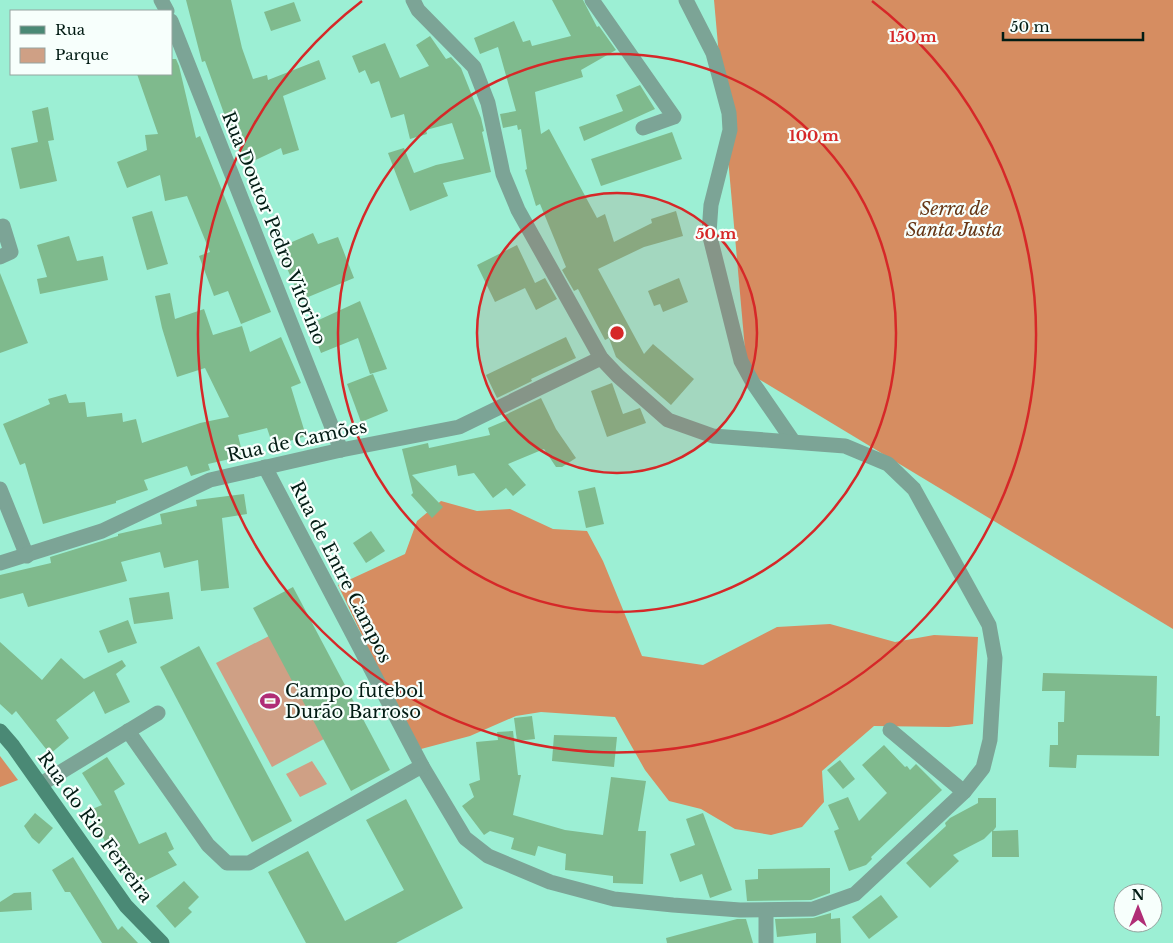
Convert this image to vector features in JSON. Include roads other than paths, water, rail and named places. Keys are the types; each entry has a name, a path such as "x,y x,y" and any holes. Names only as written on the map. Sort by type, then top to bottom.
{"street":[{"name":"Rua de Entre Campos","path":"265,467 356,644 422,766 464,838 488,856 550,882 614,899 766,911 813,909 855,894 964,792 983,768 990,740 995,658 989,625 914,489 888,464 845,446 712,436 668,420 618,376 601,358 518,210 504,174 488,103 474,67 418,10 413,0"},
{"path":"592,0 674,117 643,128"},
{"path":"686,0 713,54 729,113 730,130 711,205 708,234 741,361 753,383 792,442"},
{"name":"Rua Doutor Pedro Vitorino","path":"172,24 341,450"},
{"path":"0,228 3,226 12,252 0,257"},
{"name":"Rua de Camões","path":"0,563 28,556 102,530 210,480 341,450 459,428 601,358"},
{"path":"0,489 28,556"},
{"path":"41,784 158,713"},
{"path":"890,730 964,792"},
{"name":"Rua do Rio Ferreira","path":"0,731 41,784 126,906 162,943"},
{"path":"128,731 208,845 227,863 249,863 422,766"},
{"path":"766,911 766,943"}],"place":[{"name":"Campo futebol Durão Barroso","path":"270,701"}],"park label":[{"name":"Serra de Santa Justa","path":"954,219"}]}
